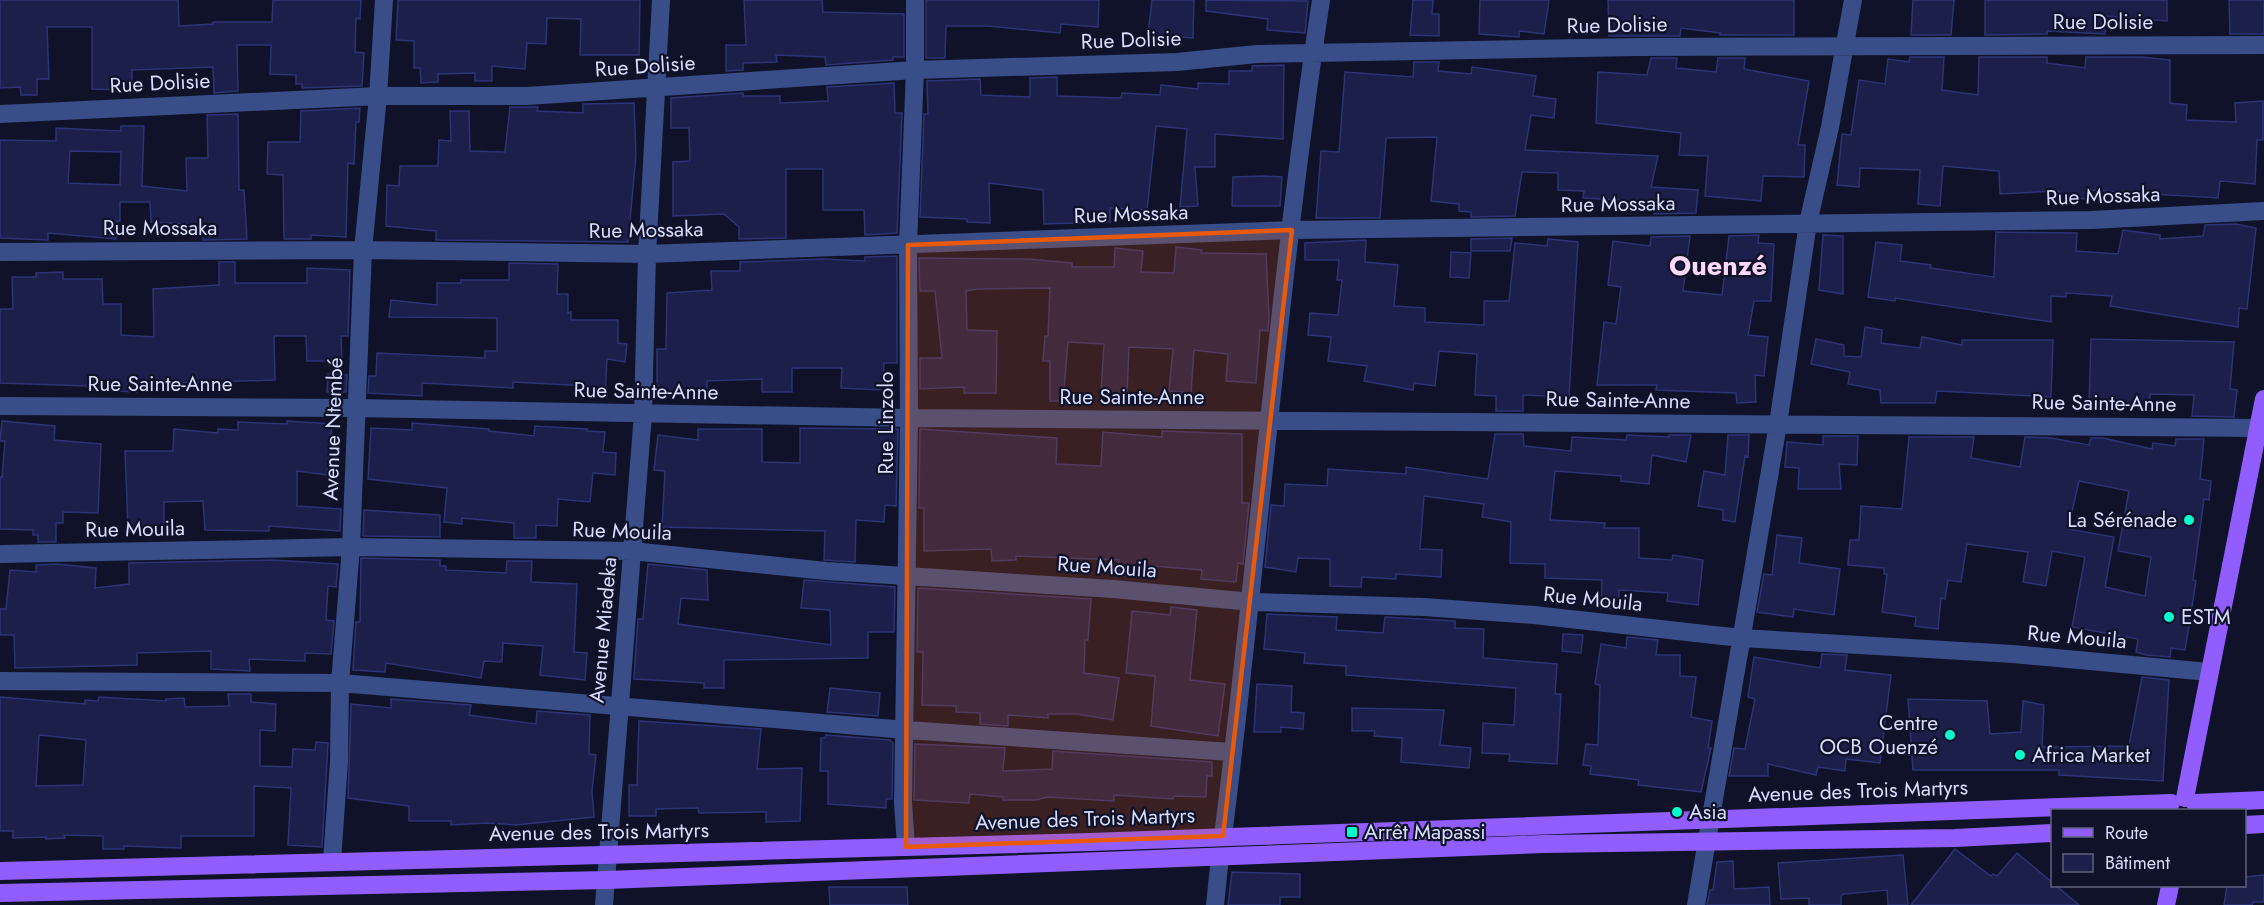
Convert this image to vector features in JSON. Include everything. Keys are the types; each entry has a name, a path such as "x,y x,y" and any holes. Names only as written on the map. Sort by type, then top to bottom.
{"main road":[{"path":"2183,805 2261,428 2264,399"},
{"name":"Avenue des Trois Martyrs","path":"0,871 906,847 2183,805 2264,800"},
{"path":"2246,825 2264,824"},
{"path":"1362,831 1364,850"},
{"name":"Avenue des Trois Martyrs","path":"0,893 607,880 1364,850 1955,838 2051,833"}],"street":[{"name":"Avenue Ntembé","path":"332,861 339,761 340,682 351,546 363,250 378,96 384,0"},
{"name":"Avenue Miadeka","path":"604,905 618,706 643,414 647,254 661,0"},
{"name":"Rue Linzolo","path":"906,847 903,802 906,730 909,418 908,245 915,70 915,0"},
{"path":"1223,836 1231,752 1252,602 1292,230 1313,54 1322,0"},
{"path":"1696,905 1778,424 1808,223 1846,46 1853,0"},
{"name":"Rue Dolisie","path":"0,114 378,96 527,96 915,70 1177,62 1257,54 1846,46 2264,45"},
{"name":"Rue Mossaka","path":"0,252 363,250 647,254 1292,230 2091,220 2264,211"},
{"name":"Rue Sainte-Anne","path":"0,406 356,408 909,418 2261,428"},
{"name":"Rue Mouila","path":"0,554 351,546 516,551 632,551 826,571 1252,602 1424,607 1534,615 1741,638 2013,654 2209,672"},
{"path":"0,681 340,682 906,730 1231,752"},
{"path":"1215,905 1220,857"}],"highlighted area":[{"path":"1292,230 1223,836 906,847 908,245"}],"building":[{"path":"0,0 178,0 179,26 213,24 213,22 272,22 273,0 361,0 360,19 356,18 355,52 364,53 362,86 302,88 302,84 296,84 296,75 270,74 271,45 237,45 238,91 214,93 213,67 132,70 132,90 92,89 92,27 47,27 49,79 37,79 37,95 21,95 20,87 0,88"},
{"path":"398,0 640,0 639,55 580,55 581,19 547,18 546,44 527,43 525,69 492,66 492,81 475,81 475,73 438,74 438,82 421,83 420,68 414,68 414,41 396,40"},
{"path":"744,0 822,0 823,12 904,14 904,57 893,57 893,60 826,65 825,57 776,55 777,62 743,63 743,70 726,71 726,45 746,45"},
{"path":"926,0 1099,0 1098,27 1061,24 1060,33 987,26 946,26 945,58 926,58"},
{"path":"1152,0 1194,0 1193,38 1148,35"},
{"path":"1206,0 1308,1 1305,33 1267,30 1268,19 1206,11"},
{"path":"1413,0 1433,0 1432,14 1439,14 1439,36 1410,35"},
{"path":"1480,0 1549,0 1544,34 1519,31 1519,37 1479,34"},
{"path":"1608,0 1794,0 1794,35 1720,35 1720,33 1681,28 1680,36 1609,36"},
{"path":"1913,0 1954,0 1951,35 1911,35"},
{"path":"1985,0 2167,0 2167,21 2106,16 2105,34 2047,31 2047,34 1985,35"},
{"path":"2229,0 2264,0 2264,34 2230,34"},
{"path":"1910,57 1944,57 1942,90 1978,95 1979,57 2047,57 2047,63 2085,68 2086,57 2142,57 2170,60 2170,103 2187,105 2186,120 2236,122 2235,103 2263,101 2263,140 2257,140 2255,184 2220,181 2218,198 2089,190 2088,199 2059,197 2059,191 2000,194 1999,171 1943,166 1940,206 1918,204 1920,170 1860,168 1859,187 1837,185 1842,134 1851,135 1859,80 1885,84 1888,59 1909,62"},
{"path":"1651,58 1677,58 1676,68 1716,72 1718,58 1745,58 1744,69 1809,81 1798,145 1805,145 1804,177 1763,176 1761,201 1705,196 1708,156 1679,155 1681,133 1596,123 1598,72 1647,75"},
{"path":"1414,62 1439,62 1438,71 1471,74 1472,67 1536,76 1533,96 1556,99 1554,118 1531,115 1525,150 1658,156 1651,187 1698,190 1696,213 1654,214 1655,208 1620,205 1620,200 1583,198 1584,191 1558,190 1558,173 1522,172 1515,216 1471,217 1471,212 1459,211 1459,204 1431,201 1437,137 1386,138 1380,218 1316,218 1321,151 1339,152 1345,72 1413,77"},
{"path":"1284,65 1283,139 1215,134 1215,167 1195,167 1198,206 1180,207 1187,129 1156,126 1147,210 1110,208 1110,222 1044,224 1043,190 989,183 990,223 967,222 967,219 920,217 924,114 928,114 927,81 980,79 981,95 1030,97 1030,78 1057,77 1057,96 1121,98 1122,93 1160,95 1161,85 1198,89 1198,83 1229,84 1229,71 1252,71 1252,66"},
{"path":"894,83 895,113 902,113 897,233 865,235 864,210 823,210 823,169 786,169 786,238 739,239 739,227 724,214 673,216 673,162 690,161 689,128 671,128 671,98 743,93 743,96 780,96 780,103 828,101 827,87"},
{"path":"634,103 636,155 628,242 436,240 436,231 386,226 387,185 399,186 400,166 438,166 439,140 451,141 450,111 469,111 470,151 505,152 510,107 538,107 537,111 583,113 583,104"},
{"path":"360,108 359,122 356,122 354,164 348,163 346,237 311,235 311,239 284,239 283,175 267,174 268,142 300,142 301,111"},
{"path":"238,114 239,190 244,190 247,239 203,240 203,233 187,233 187,224 151,222 150,202 120,202 120,221 117,221 116,239 48,233 48,240 0,238 0,140 56,141 56,128 121,131 121,126 144,126 142,186 187,191 186,158 208,158 207,115","holes":["70,151 121,152 120,185 68,183"]},
{"path":"1233,177 1282,177 1280,206 1232,206"},
{"path":"2236,224 2256,228 2247,309 2239,308 2238,327 2110,306 2112,296 2066,293 2066,297 2051,296 2051,322 1895,298 1895,301 1868,297 1876,242 1902,245 1900,261 1931,265 1930,268 1994,277 1996,232 2077,233 2076,251 2118,254 2123,230 2160,235 2160,239 2203,236 2205,225"},
{"path":"1759,235 1758,243 1774,244 1771,301 1754,301 1748,335 1768,337 1764,376 1755,375 1756,402 1737,403 1736,393 1656,390 1657,385 1597,385 1604,322 1616,324 1621,287 1608,285 1613,241 1650,246 1651,237 1690,236 1683,291 1722,295 1729,236"},
{"path":"1823,235 1843,236 1843,294 1819,290"},
{"path":"1512,238 1510,251 1471,251 1471,239"},
{"path":"1548,239 1578,242 1569,397 1523,395 1523,411 1496,411 1496,396 1475,395 1477,354 1439,351 1435,386 1414,383 1413,390 1364,381 1367,366 1328,361 1331,337 1308,335 1310,313 1338,315 1342,280 1337,280 1339,260 1305,260 1305,243 1366,240 1365,262 1398,265 1394,306 1425,308 1425,322 1484,325 1484,301 1509,301 1515,243 1547,246"},
{"path":"1176,247 1202,250 1201,253 1266,254 1268,331 1260,330 1256,383 1226,381 1228,354 1194,350 1191,393 1169,391 1173,349 1129,347 1127,394 1101,393 1104,344 1068,342 1063,401 1050,401 1050,361 1043,361 1045,336 1048,336 1050,288 978,289 966,291 967,330 997,331 996,393 964,393 964,387 920,389 920,358 942,358 935,291 920,291 919,258 1028,259 1072,263 1072,267 1114,267 1115,248 1143,251 1141,272 1174,273"},
{"path":"1451,252 1471,253 1469,278 1450,277"},
{"path":"897,256 897,363 884,363 883,390 841,388 842,368 792,368 792,392 762,392 762,379 707,381 707,396 657,395 657,349 666,349 667,293 712,290 711,271 740,271 740,262 823,259 865,261 865,257"},
{"path":"219,262 235,262 235,283 307,283 307,268 350,270 348,336 341,336 342,361 307,361 306,336 274,336 275,380 149,384 149,390 138,389 137,392 88,390 88,386 0,383 0,309 13,309 12,277 36,277 36,273 63,272 63,279 102,279 103,304 121,304 121,335 154,337 153,289 219,285"},
{"path":"509,263 558,264 557,294 568,294 568,313 571,312 571,320 618,320 618,343 627,344 625,362 607,359 605,396 588,395 588,386 513,382 513,388 422,383 422,396 368,393 369,376 376,376 377,353 485,358 485,351 497,351 497,318 389,317 391,300 437,305 437,283 461,283 461,280 509,280"},
{"path":"1865,327 1882,330 1881,343 1920,348 1922,337 1962,345 1962,340 2053,340 2051,397 1937,391 1935,403 1881,403 1880,390 1848,384 1850,372 1811,364 1816,339 1844,345 1844,356 1861,357"},
{"path":"2091,339 2234,342 2230,389 2237,390 2234,417 2192,416 2194,395 2150,394 2150,406 2089,404"},
{"path":"328,374 347,375 346,392 327,392"},
{"path":"2,421 55,426 54,440 101,444 98,513 63,512 63,523 56,523 56,542 38,542 38,535 33,535 33,530 0,529 0,477 2,477 5,441 0,441"},
{"path":"287,421 332,424 327,475 297,471 297,506 341,509 340,531 269,526 269,531 205,530 203,501 164,502 164,529 128,529 125,451 173,451 174,429 218,433 218,429 238,430 238,422 287,424"},
{"path":"412,423 489,429 489,431 534,436 535,426 605,432 603,452 616,453 615,475 593,473 590,502 558,499 557,526 536,525 536,538 514,538 514,523 462,518 462,524 444,522 447,488 368,479 371,428 412,430"},
{"path":"800,428 898,429 896,506 885,505 884,522 856,520 855,562 824,560 825,531 662,527 665,471 654,470 658,435 698,440 698,429 762,429 762,462 800,463"},
{"path":"920,429 1057,438 1056,464 1101,466 1103,432 1162,437 1162,431 1242,434 1242,503 1249,503 1243,564 1238,563 1236,582 1201,579 1202,570 1141,565 1141,573 1118,571 1119,560 1016,556 1016,560 992,561 991,549 924,551 924,508 919,508"},
{"path":"1495,434 1523,434 1524,446 1571,451 1572,437 1626,440 1627,435 1669,437 1669,435 1691,435 1686,462 1652,455 1649,484 1621,481 1621,476 1555,471 1550,520 1605,523 1604,528 1639,528 1639,558 1672,560 1673,555 1703,560 1698,605 1667,601 1668,593 1619,590 1619,609 1601,608 1602,580 1545,578 1545,564 1510,563 1511,522 1482,517 1484,504 1424,496 1420,549 1442,550 1441,577 1396,574 1396,579 1362,577 1361,587 1330,586 1330,559 1298,558 1296,572 1265,567 1271,505 1284,506 1285,484 1327,486 1328,469 1406,474 1406,467 1488,479"},
{"path":"1728,435 1749,435 1748,457 1745,456 1735,522 1723,520 1723,510 1698,506 1704,471 1725,475"},
{"path":"1823,436 1858,436 1857,465 1839,464 1841,489 1798,489 1799,468 1785,467 1787,442 1823,445"},
{"path":"1909,437 1974,437 1971,458 2020,467 2025,437 2051,438 2089,445 2091,438 2103,438 2152,449 2153,443 2175,446 2176,439 2204,439 2200,479 2211,481 2209,500 2204,499 2193,580 2196,581 2185,650 2171,648 2170,657 2146,655 2136,652 2138,639 2072,627 2085,557 2052,551 2046,586 2023,582 2028,552 1967,544 1961,582 1948,580 1945,599 1941,598 1938,629 1915,626 1916,617 1882,612 1887,574 1884,574 1884,568 1848,565 1850,540 1859,540 1861,506 1902,509","holes":["2079,481 2129,491 2118,551 2151,557 2145,596 2105,587 2114,537 2068,529"]},
{"path":"364,510 440,515 440,537 363,536"},
{"path":"1777,535 1802,538 1799,563 1840,569 1834,615 1794,609 1793,617 1757,612 1764,574 1772,575"},
{"path":"361,558 440,560 440,566 446,566 446,570 506,573 507,561 532,561 531,582 577,584 574,652 587,653 585,680 540,675 543,646 503,643 502,662 484,661 481,678 386,663 385,672 353,670 356,622 360,622"},
{"path":"272,560 338,564 336,587 328,586 326,620 334,621 331,654 305,653 305,661 249,659 250,671 211,669 211,651 137,653 137,665 15,668 14,635 0,635 0,609 6,609 10,570 36,572 36,565 56,564 96,568 95,588 129,584 129,563"},
{"path":"648,564 707,570 708,600 681,598 678,624 831,645 830,610 801,608 804,580 895,587 894,632 868,632 868,658 724,660 724,688 704,688 704,683 634,679 638,619 643,619"},
{"path":"918,588 1091,599 1088,640 1085,640 1084,673 1119,678 1113,720 1077,714 1048,714 1048,718 1008,715 1008,726 980,724 980,713 956,712 956,706 922,705 923,652 917,652"},
{"path":"1171,607 1197,610 1190,680 1225,684 1218,736 1151,726 1155,676 1126,673 1132,611 1170,615"},
{"path":"1267,614 1337,617 1336,630 1383,633 1385,617 1455,621 1455,628 1484,629 1483,658 1557,664 1555,694 1561,694 1557,764 1509,761 1510,754 1482,753 1483,723 1514,725 1516,688 1346,675 1346,666 1304,663 1305,653 1264,649"},
{"path":"1563,634 1583,635 1581,653 1562,651"},
{"path":"1627,637 1658,640 1656,655 1680,655 1680,676 1696,677 1691,717 1712,721 1708,748 1711,748 1701,792 1638,785 1639,780 1590,774 1591,766 1583,765 1586,744 1598,745 1600,685 1595,684 1601,644 1626,648"},
{"path":"1822,654 1847,655 1845,670 1891,675 1880,763 1846,759 1845,771 1818,767 1816,775 1768,764 1768,776 1729,776 1734,748 1745,749 1755,699 1748,697 1754,657 1820,668"},
{"path":"2142,677 2169,680 2163,781 2059,775 2059,770 1913,770 1908,699 1987,701 1990,734 2021,732 2023,701 2044,705 2042,747 2129,746"},
{"path":"1257,684 1292,686 1291,712 1304,713 1303,729 1281,727 1281,732 1254,732"},
{"path":"830,688 880,693 878,716 827,712"},
{"path":"228,694 251,694 251,702 276,704 275,731 260,730 260,766 292,767 293,749 315,750 316,742 328,743 322,847 288,845 291,788 254,786 254,836 181,836 181,848 124,846 124,849 103,849 103,836 64,835 65,838 13,838 13,831 0,831 0,697 85,704 85,700 98,701 99,697 166,701 166,699 184,698 185,707 229,706","holes":["39,735 86,740 83,785 36,786"]},
{"path":"391,699 471,705 469,715 536,724 537,711 590,715 589,754 596,755 592,791 594,817 516,825 487,823 451,825 451,821 409,821 409,806 348,798 351,704 391,708"},
{"path":"1352,708 1444,710 1440,745 1471,748 1469,768 1401,762 1402,738 1374,736 1375,731 1352,731"},
{"path":"639,721 761,729 757,769 802,768 800,821 766,822 766,812 699,813 698,808 656,809 656,816 629,816 629,785 637,785"},
{"path":"826,735 890,740 893,743 892,799 886,799 886,808 828,804 828,771 820,771 821,738 825,738"},
{"path":"915,744 1005,748 1003,771 1052,769 1053,751 1212,762 1212,776 1207,776 1206,797 1174,796 1173,799 1114,795 1114,801 1048,797 1035,800 1003,800 1003,797 970,794 969,803 914,800"},
{"path":"1955,849 1991,876 1993,874 1997,876 2017,853 2051,882 2051,887 2058,887 2079,905 1911,905"},
{"path":"1903,855 1908,905 1888,905 1887,890 1844,894 1841,896 1841,905 1809,905 1809,898 1781,899 1778,863"},
{"path":"1733,861 1734,889 1769,887 1770,905 1707,905 1710,890 1713,890 1717,862"},
{"path":"1232,872 1300,874 1300,897 1280,897 1280,905 1228,905"},
{"path":"2264,875 2264,902 2253,902 2252,905 2224,905 2227,887 2246,887 2246,877"},
{"path":"829,887 907,887 908,905 830,905"}],"place":[{"name":"La Sérénade","path":"2189,520"},
{"name":"ESTM","path":"2169,617"},
{"name":"Centre OCB Ouenzé","path":"1950,735"},
{"name":"Africa Market","path":"2020,755"},
{"name":"Asia","path":"1677,812"},
{"name":"Arrêt Mapassi","path":"1352,832"}],"district":[{"name":"Ouenzé","path":"1718,266"}]}
